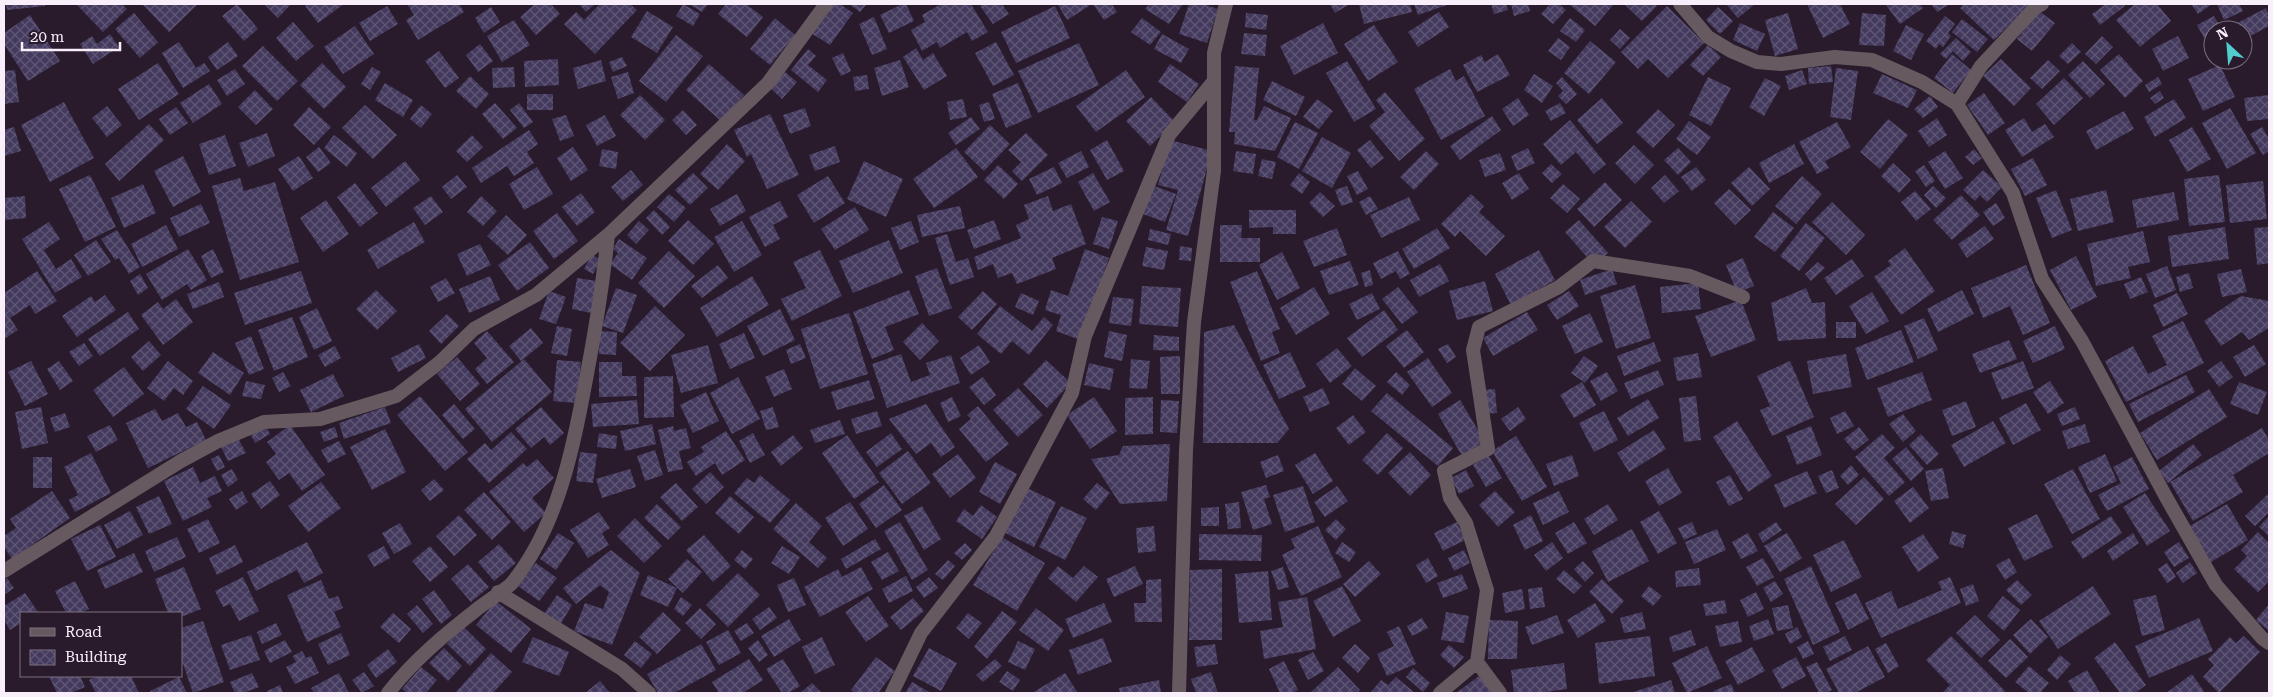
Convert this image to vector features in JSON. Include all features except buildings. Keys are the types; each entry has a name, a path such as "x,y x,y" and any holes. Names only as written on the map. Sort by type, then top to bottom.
{"street":[{"path":"4,571 181,461 218,441 264,422 320,419 396,396 440,362 474,328 536,295 608,235 768,83 826,4"},
{"path":"1179,693 1186,450 1194,322 1214,171 1214,53 1226,4"},
{"path":"1680,4 1708,36 1731,51 1757,62 1781,64 1835,57 1872,60 1922,82 1957,104 2013,193 2042,279 2082,341 2216,585 2262,638 2269,643"},
{"path":"1957,104 1980,66 2035,8 2042,4"},
{"path":"892,693 921,633 996,536 1072,393 1085,336 1170,135 1214,81"},
{"path":"388,693 408,668 498,592 511,584 533,552 553,510 567,466 579,415 602,290 608,235"},
{"path":"1440,693 1477,662 1487,590 1466,523 1450,498 1444,471 1488,449 1473,350 1479,327 1560,287 1594,261 1690,276 1743,297"},
{"path":"498,592 622,669 649,693"},
{"path":"1477,662 1500,693"}]}
